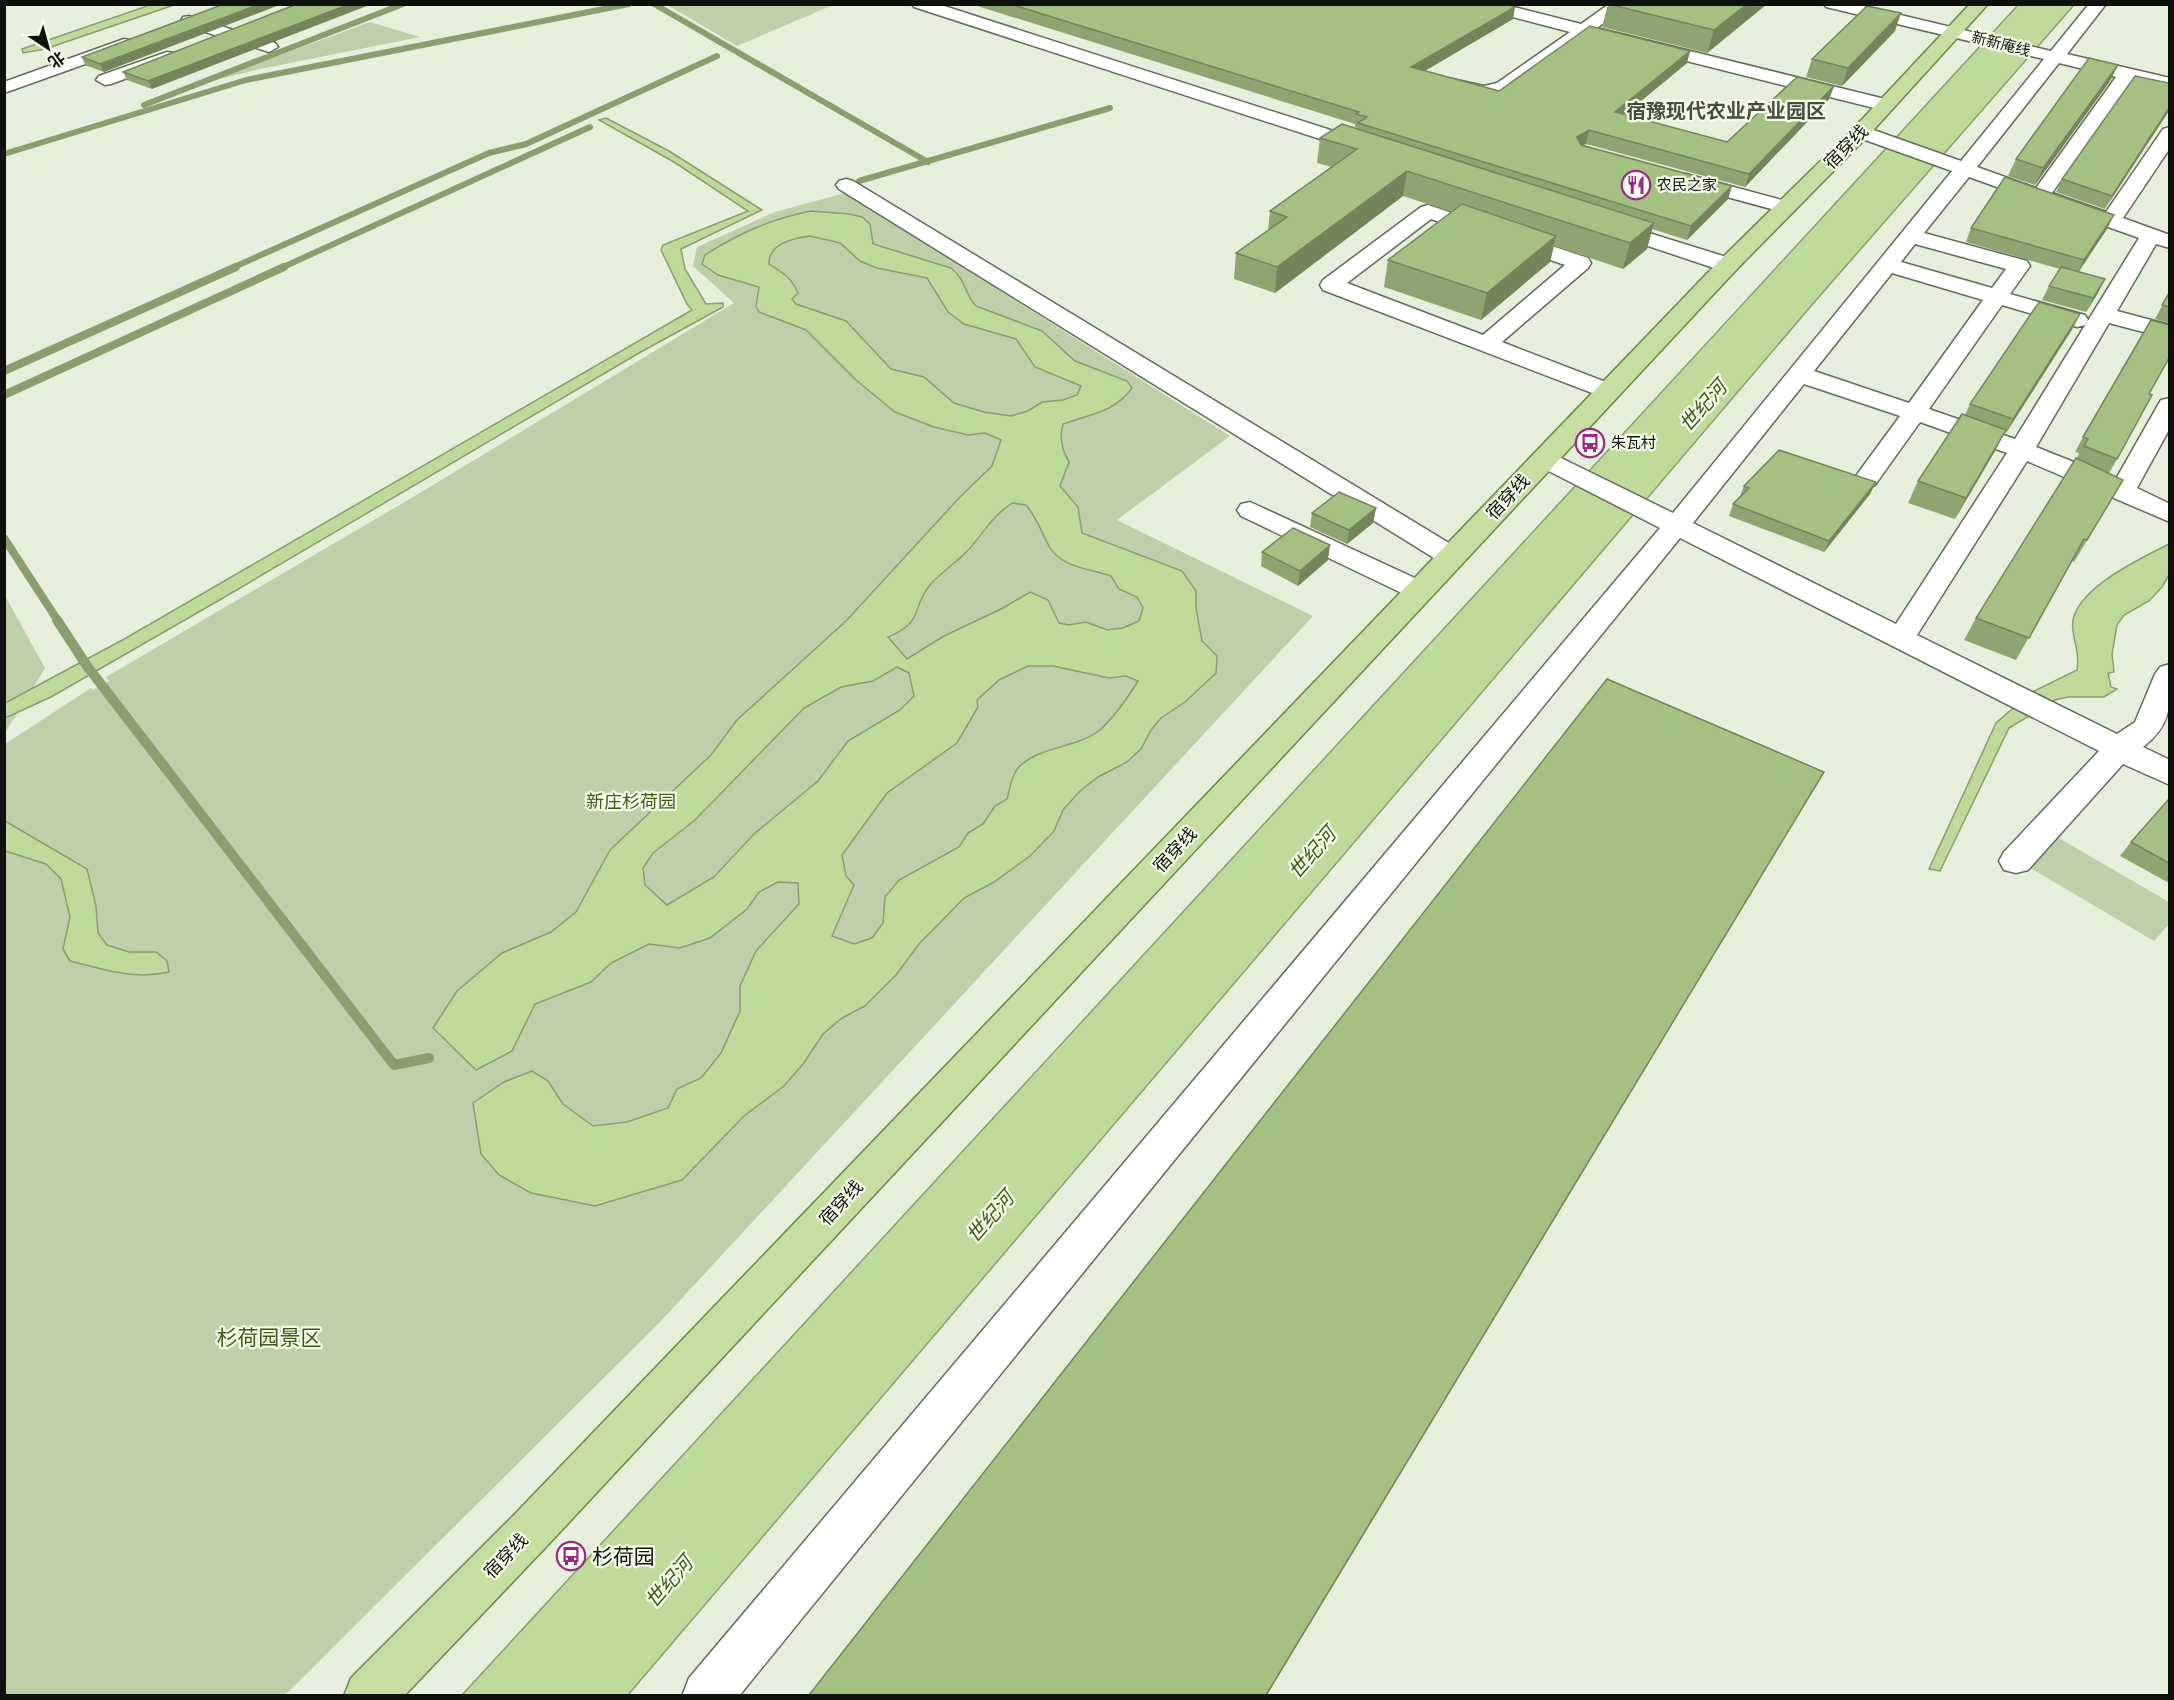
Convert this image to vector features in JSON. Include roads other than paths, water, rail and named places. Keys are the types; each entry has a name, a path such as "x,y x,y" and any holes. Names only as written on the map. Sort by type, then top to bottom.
{"main road":[{"name":"宿穿线","path":"369,1695 560,1499 1728,265 1786,207 1872,136 1886,105 1963,35 1980,4"}],"street":[{"path":"920,4 1387,155"},
{"path":"1480,4 1886,105"},
{"path":"1436,80 1484,91 1502,88 1620,4"},
{"name":"新新庵线","path":"1832,4 2169,84"},
{"path":"707,1695 1672,523 1798,374 1910,236 1959,167 2050,56 2098,4"},
{"path":"216,11 183,23 269,46"},
{"path":"206,42 250,25"},
{"path":"4,88 144,37"},
{"path":"105,80 183,51"},
{"path":"64,66 126,88"},
{"path":"2041,195 2127,74"},
{"path":"2111,221 2169,133"},
{"path":"1872,136 2160,239 2100,319 2022,449 1901,638"},
{"path":"1665,174 1786,207"},
{"path":"846,184 1452,557"},
{"path":"1486,344 1580,263 1428,211 1331,285 1608,391"},
{"path":"1591,221 1728,265"},
{"path":"1866,480 2019,266 1910,236"},
{"path":"1887,265 1997,297 2169,332"},
{"path":"1798,374 2022,449 2123,490 2169,514"},
{"path":"2123,490 2169,405"},
{"path":"1545,459 2169,774"},
{"path":"1250,510 1420,591"},
{"path":"2016,861 2120,748 2148,728 2169,674"}],"water":[{"path":"153,4 174,5 45,49 23,53 22,49"},
{"name":"世纪河","path":"2018,5 2074,5 1811,306 628,1695 461,1696"},
{"path":"606,118 669,151 762,210 681,249 685,269 706,304 723,303 723,307 639,353 51,697 5,718 5,703 126,638 692,310 661,250 663,245 748,211 674,162 599,120"},
{"path":"811,211 862,217 870,224 873,244 951,268 960,278 976,306 1042,331 1075,361 1127,381 1132,388 1117,403 1101,412 1063,424 1062,443 1069,462 1060,486 1078,507 1082,533 1182,571 1196,591 1196,608 1202,641 1217,656 1216,673 1185,702 1161,718 1151,730 1141,749 1127,762 1098,777 1080,791 1063,810 1054,831 1030,856 994,882 964,898 919,944 896,975 865,1006 842,1018 823,1034 803,1064 784,1086 744,1116 682,1180 595,1206 531,1193 499,1175 481,1154 473,1103 504,1082 532,1071 548,1081 563,1104 593,1126 627,1122 668,1108 677,1089 701,1078 721,1053 740,1011 740,986 756,951 799,904 798,883 778,882 759,892 747,909 710,938 680,948 649,944 611,963 591,982 535,1004 512,1051 476,1070 433,1028 457,991 502,953 551,932 576,912 610,850 711,755 737,720 846,621 960,497 992,466 1001,440 985,433 968,435 934,427 895,412 856,380 806,330 759,312 756,306 759,287 718,275 702,264 705,255 730,240 796,214","holes":["810,236 840,243 860,261 877,268 927,278 948,312 964,324 1016,339 1035,367 1081,386 1077,395 1063,400 1042,402 1028,411 1011,416 984,412 954,403 924,377 891,369 846,321 796,304 792,299 798,293 793,283 769,264 773,251 790,240","1012,503 1026,505 1049,546 1060,559 1111,576 1119,589 1137,597 1143,608 1139,621 1123,628 1107,630 1086,622 1069,625 1059,623 1048,600 1030,592 1003,608 944,636 907,659 888,637 908,626 930,585 966,552","1028,666 1053,666 1109,678 1126,676 1138,681 1101,729 1081,740 1047,751 1027,761 1018,768 1014,775 1007,799 995,806 983,824 968,833 959,847 899,880 885,897 883,923 872,938 854,944 832,936 854,885 846,876 842,855 887,793 957,743 978,707 977,700 999,680","897,667 909,673 914,696 900,710 848,741 818,781 754,834 714,877 667,905 645,885 643,868 653,853 695,820 804,708 841,687 873,681"]},
{"path":"2169,544 2169,575 2162,587 2149,601 2124,615 2117,625 2112,654 2114,672 2108,673 2111,687 2117,689 2104,697 2068,697 2055,700 2009,728 1940,871 1929,869 1996,723 2032,692 2077,670 2078,656 2072,626 2078,608 2087,596 2114,574"},
{"path":"5,821 87,869 96,906 98,933 107,945 129,952 156,952 167,961 169,972 131,974 108,971 70,961 63,949 70,917 61,879 46,864 5,851"}],"waterway":[{"path":"144,105 403,4"},
{"path":"4,154 246,80 629,4"},
{"path":"654,4 927,161"},
{"path":"232,268 489,153 526,144 717,56"},
{"path":"927,161 1110,108"},
{"path":"281,268 590,127"},
{"path":"859,181 927,161"},
{"path":"4,371 236,267"},
{"path":"4,395 284,267"},
{"path":"4,538 58,621"},
{"path":"57,620 87,666 394,1065 429,1058"}],"place":[{"name":"农民之家","path":"1636,185"},
{"name":"朱瓦村","path":"1590,443"},
{"name":"杉荷园","path":"571,1556"}],"district":[{"name":"宿豫现代农业产业园区","path":"1726,111"}],"park label":[{"name":"新庄杉荷园","path":"631,802"},
{"name":"杉荷园景区","path":"269,1337"}]}
